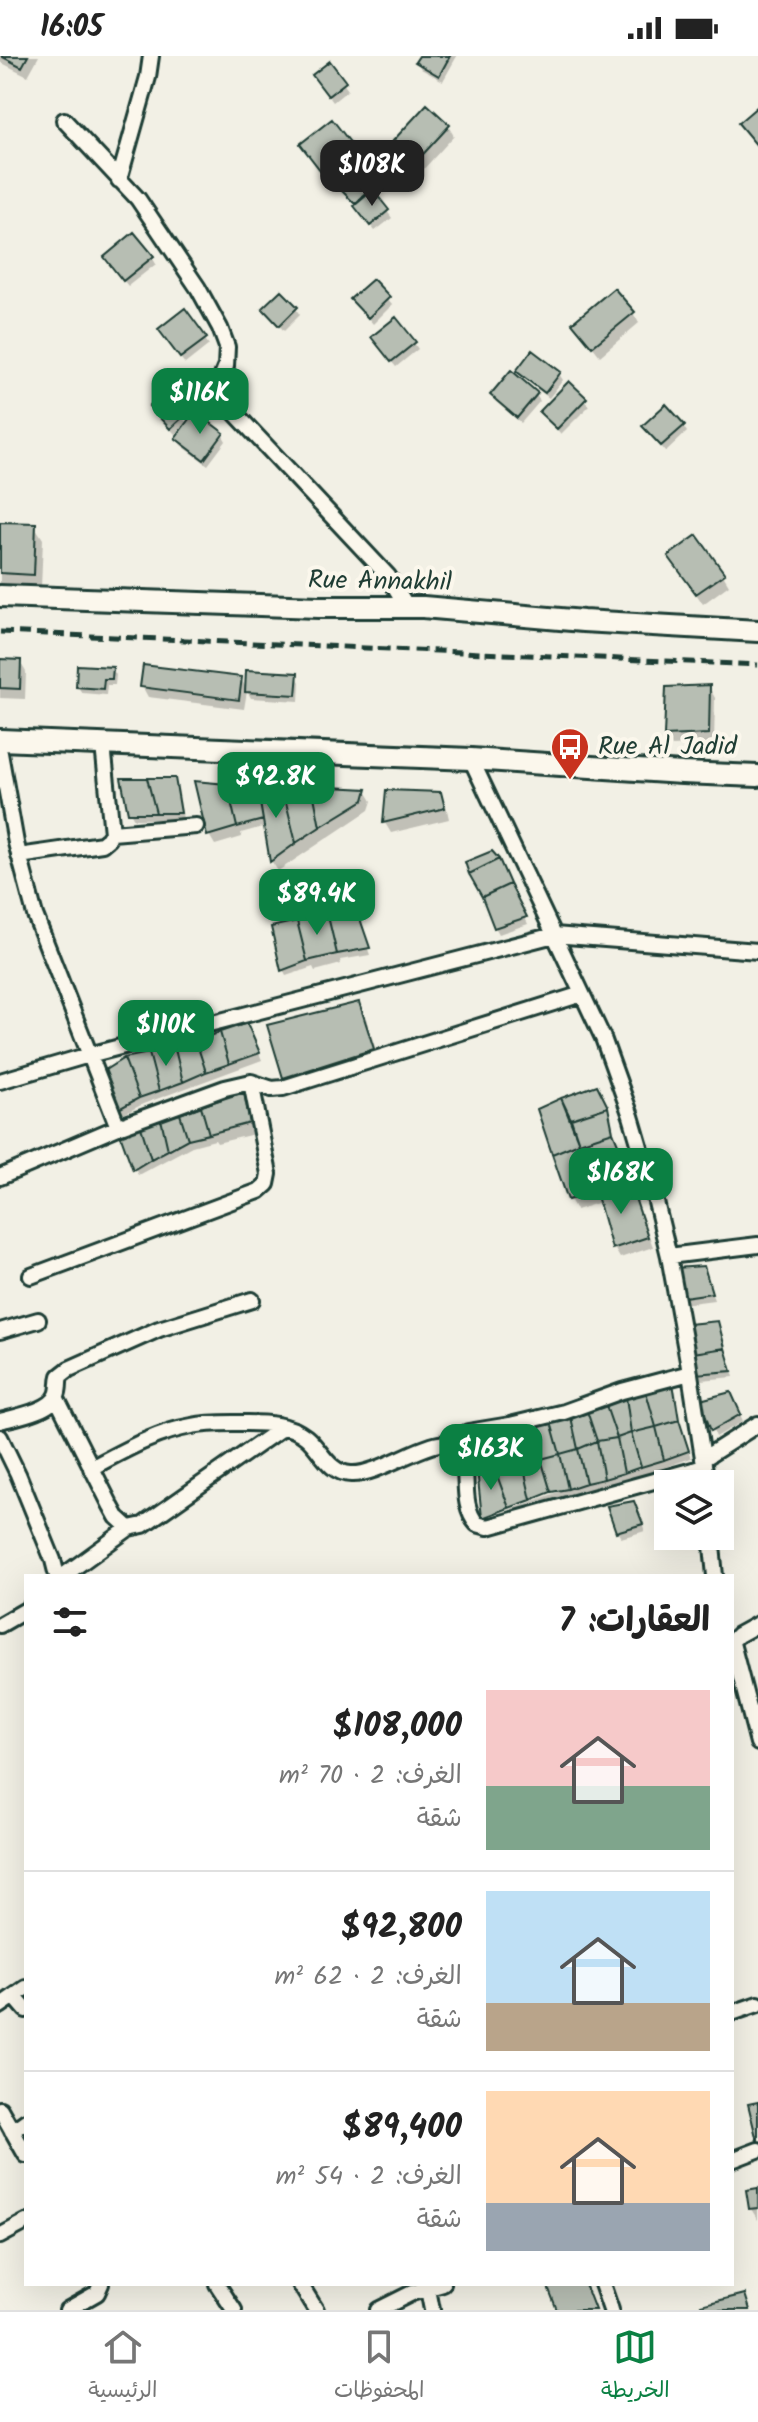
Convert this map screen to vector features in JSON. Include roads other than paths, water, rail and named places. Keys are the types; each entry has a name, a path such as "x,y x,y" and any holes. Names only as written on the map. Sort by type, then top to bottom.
{"main road":[{"name":"Rue Annakhil","path":"0,596 473,611 758,631"},
{"path":"0,740 471,759 758,776"}],"street":[{"path":"119,180 151,56"},
{"path":"64,120 138,199 220,328 227,347 217,388 221,398 388,576 408,608"},
{"path":"19,856 102,844 108,839 112,833 103,745"},
{"path":"0,753 19,856 35,915 118,1127"},
{"path":"471,759 603,1038 631,1116 669,1256 705,1470"},
{"path":"112,833 196,826"},
{"path":"0,1081 89,1055 554,935 758,951"},
{"path":"0,1177 118,1127 225,1088 251,1082 272,1089 283,1088 582,994"},
{"path":"31,1276 259,1191 267,1184 269,1174 251,1082"},
{"path":"669,1256 758,1245"},
{"path":"129,1528 111,1506 56,1397 58,1381 63,1372 159,1329 252,1300"},
{"path":"0,1331 38,1320"},
{"path":"91,1468 135,1444 192,1426 251,1423 283,1427 306,1437 333,1468 356,1474 385,1466 429,1446 450,1443 468,1432 564,1412 622,1391 690,1373"},
{"path":"0,1421 43,1407 56,1397"},
{"path":"450,1443 461,1450 465,1460 468,1512 477,1524 488,1527 704,1463 758,1424"},
{"path":"63,1574 129,1528 143,1525 283,1427"},
{"path":"0,1437 59,1574"},
{"path":"712,1550 715,1574"},
{"path":"0,1625 24,1611"},
{"path":"734,1640 758,1624"},
{"path":"734,1650 758,1743"},
{"path":"0,2006 20,1992"},
{"path":"734,2012 758,2004"},
{"path":"0,2109 24,2152"},
{"path":"12,2131 24,2122"},
{"path":"734,2159 758,2150"},
{"path":"0,2236 24,2223"},
{"path":"67,2310 97,2293 101,2286"},
{"path":"218,2286 234,2310"},
{"path":"301,2286 316,2310"},
{"path":"378,2310 430,2286"},
{"path":"432,2310 433,2286"},
{"path":"603,2286 611,2310"}],"railway":[{"path":"0,632 758,665"}],"place":[{"name":"Rue Al Jadid","path":"570,781"}]}
